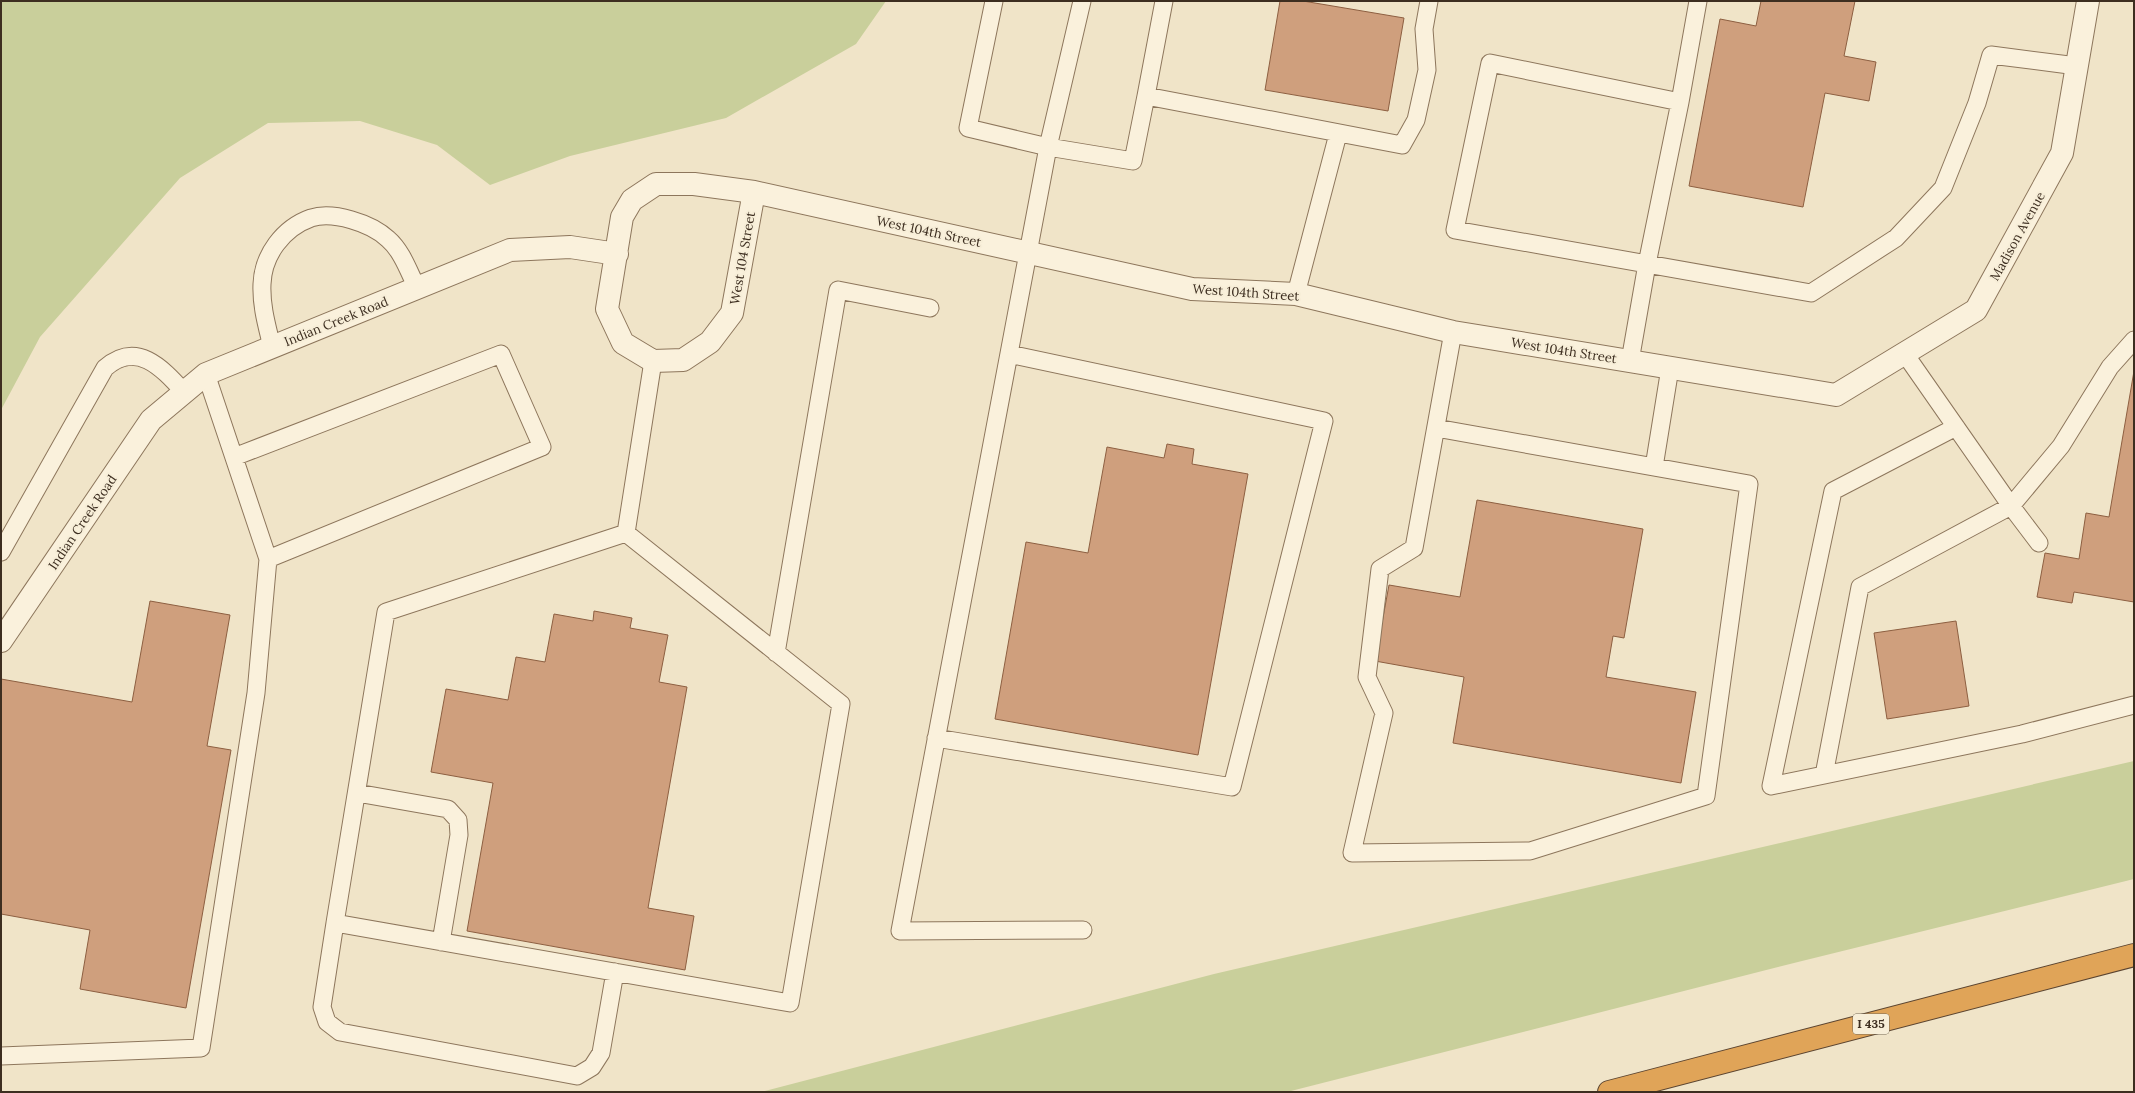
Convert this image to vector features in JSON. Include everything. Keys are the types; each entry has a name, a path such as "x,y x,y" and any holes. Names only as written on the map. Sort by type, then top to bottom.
{"highway":[{"name":"I 435","path":"1609,1092 2134,956"}],"street":[{"name":"Madison Avenue","path":"1836,395 1976,310 2062,153 2088,1"},
{"path":"653,361 623,343 607,309 622,217 632,200 656,184 694,184 754,192"},
{"name":"West 104th Street","path":"754,192 1192,289 1296,294 1453,332 1836,395"},
{"name":"West 104 Street","path":"653,361 683,360 710,342 732,313 754,192"},
{"name":"Indian Creek Road","path":"1,641 151,420 206,374 510,250 570,248 617,254"}],"lane":[{"path":"994,1 968,128 1048,147 1133,161 1164,1"},
{"path":"1082,1 1048,147 900,931 1083,930"},
{"path":"1146,96 1338,134 1402,145 1416,120 1427,70 1424,29 1429,1"},
{"path":"1630,361 1647,264 1680,102 1698,1"},
{"path":"1680,102 1490,63 1455,230 1811,293 1896,238 1943,188 1977,103 1991,55 2077,66"},
{"path":"1296,294 1338,134"},
{"path":"272,347 262,307 262,283 269,255 284,233 312,218 340,217 364,224 388,239 402,258 417,288"},
{"path":"776,653 838,290 930,308"},
{"path":"1436,428 1749,484 1706,796 1530,851 1352,853 1384,713 1367,677 1380,569 1414,548 1453,332"},
{"path":"1824,775 1860,587 2011,506 2061,446 2110,367 2134,340"},
{"path":"234,457 501,354 542,447 268,559"},
{"path":"936,738 1232,787 1324,421 1009,354"},
{"path":"1905,354 2011,506 2039,543"},
{"path":"1,552 105,368 116,358 136,356 151,361 166,372 184,392"},
{"path":"626,533 653,361"},
{"path":"1654,467 1670,368"},
{"path":"1,1056 201,1048 256,693 268,559 206,374"},
{"path":"1956,427 1833,491 1771,786 2022,734 2134,706"},
{"path":"335,924 790,1003 841,704 626,533"},
{"path":"615,972 601,1053 592,1067 577,1076 340,1032 327,1022 322,1007 386,612 626,533"},
{"path":"357,793 448,810 458,820 459,835 441,942"}],"green space":[{"path":"1,1 886,1 856,44 726,118 570,156 490,185 437,145 360,121 268,123 180,178 40,337 1,410"},
{"path":"2134,761 2134,879 1802,961 1287,1092 761,1092 1214,974"}],"building":[{"path":"1280,1 1303,1 1404,18 1388,111 1265,90"},
{"path":"1761,1 1855,1 1844,56 1876,62 1869,101 1825,93 1803,207 1689,186 1720,19 1756,26"},
{"path":"2134,371 2134,602 2074,592 2072,603 2037,597 2045,553 2079,559 2086,513 2109,517"},
{"path":"1167,444 1194,449 1192,464 1248,474 1198,755 995,719 1026,542 1088,553 1107,447 1164,458"},
{"path":"1477,500 1643,529 1624,638 1613,636 1606,677 1696,692 1681,783 1453,743 1464,677 1375,661 1389,585 1460,597"},
{"path":"150,601 230,615 207,746 231,750 186,1008 80,989 90,930 1,914 1,679 132,702"},
{"path":"594,611 632,618 630,628 668,635 659,682 687,687 648,908 694,916 685,970 467,931 493,783 431,772 446,689 508,700 516,657 545,662 554,614 593,621"},
{"path":"1956,621 1969,706 1887,719 1874,633"}]}
